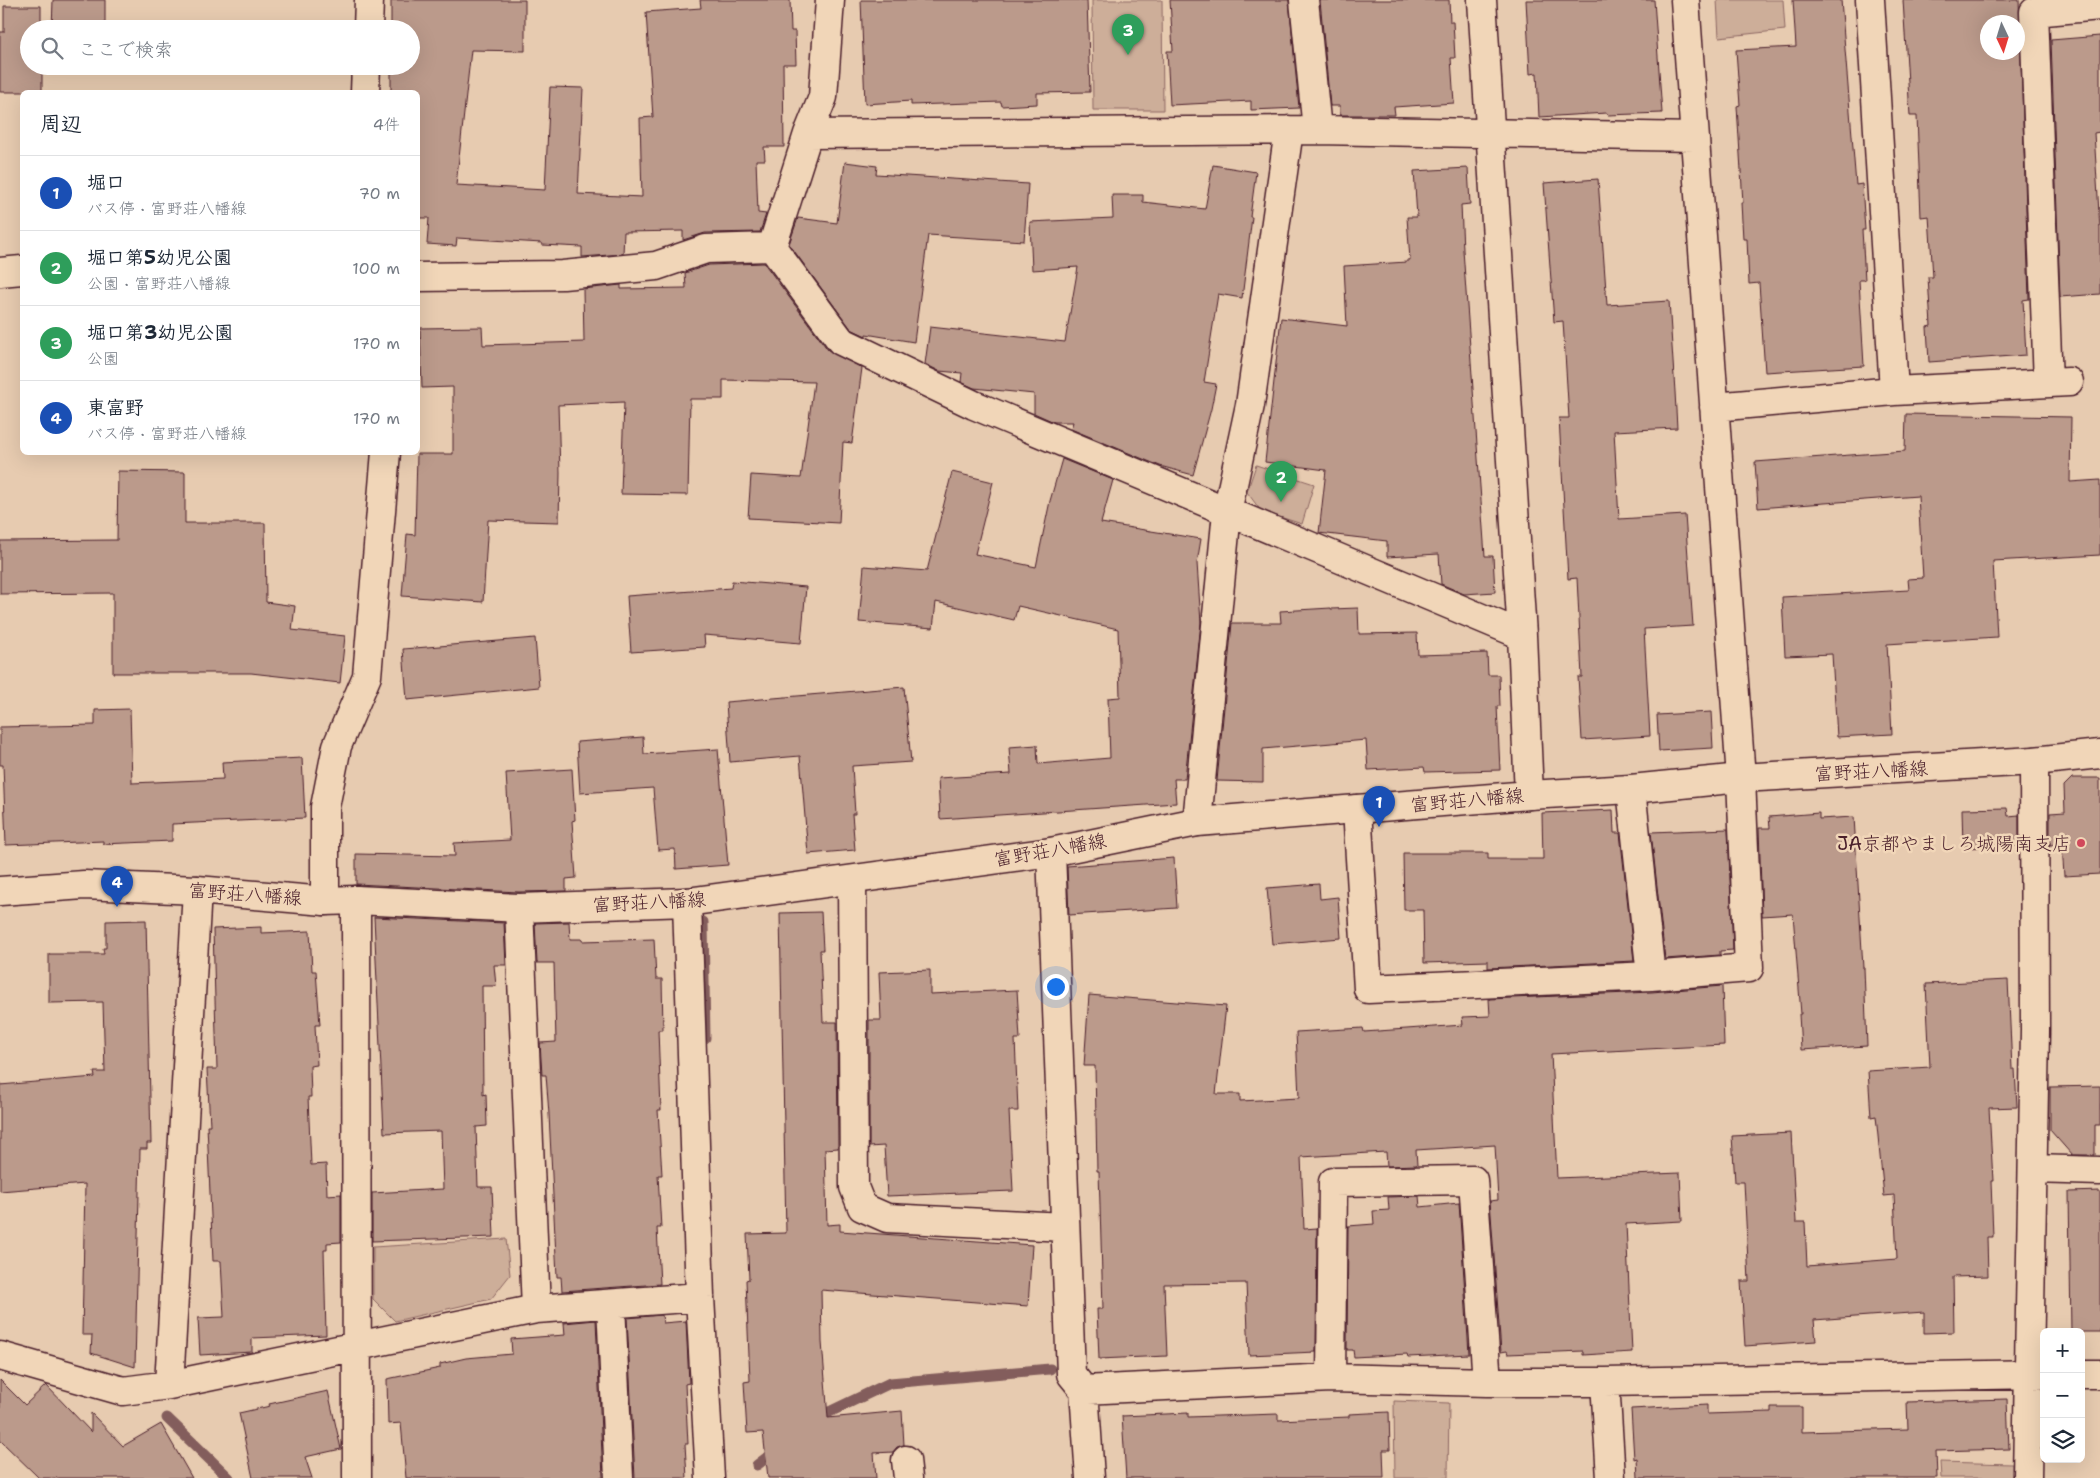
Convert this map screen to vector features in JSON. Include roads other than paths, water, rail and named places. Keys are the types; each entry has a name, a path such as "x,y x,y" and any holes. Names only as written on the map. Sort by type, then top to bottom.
{"street":[{"path":"368,20 369,0"},
{"path":"772,247 808,134 823,97 830,0"},
{"path":"1304,0 1317,130"},
{"path":"1482,0 1522,635 1529,795"},
{"path":"1357,809 1368,989 1651,976 1749,968 1741,778 1685,0"},
{"path":"1870,0 1894,391"},
{"path":"1714,407 1894,391 2058,383 2034,12 2100,6"},
{"path":"365,90 366,75"},
{"path":"1197,822 1227,512 1250,404 1289,130"},
{"path":"808,134 1317,130 1694,137"},
{"path":"772,247 841,341 974,405 1522,635"},
{"path":"420,277 563,275 656,266 706,249 772,247"},
{"path":"0,272 20,270"},
{"path":"325,901 325,807 337,746 367,676 386,455"},
{"name":"富野荘八幡線","path":"0,891 84,885 197,890 325,901 356,900 519,908 687,902 1051,852 1197,822 1529,795 1631,789 1741,778 2034,761 2100,754"},
{"path":"2027,1478 2036,1374 2032,1170 2036,1031 2034,761"},
{"path":"1631,789 1651,976"},
{"path":"1051,852 1071,1374 1084,1390 1090,1478"},
{"path":"852,880 854,1187 862,1207 887,1218 1065,1227"},
{"path":"169,1385 197,890"},
{"path":"356,900 357,1478"},
{"path":"687,902 700,1297 713,1477"},
{"path":"519,908 536,1310"},
{"path":"2032,1170 2100,1171"},
{"path":"1331,1378 1333,1182 1473,1180 1487,1382"},
{"path":"0,1356 123,1391 169,1385 356,1345 536,1310 700,1297"},
{"path":"611,1304 618,1478"},
{"path":"1084,1390 1331,1378 1487,1382 1605,1382 2036,1374"},
{"path":"2085,1374 2100,1374"},
{"path":"1605,1382 1611,1478"}],"waterway":[{"path":"703,922 705,1038"},
{"path":"815,1421 823,1415 890,1383 1050,1369"},
{"path":"167,1418 229,1478"},
{"path":"757,1465 778,1449"}],"place":[{"name":"堀口第3幼児公園","path":"1128,55"},
{"name":"堀口第5幼児公園","path":"1281,502"},
{"name":"堀口","path":"1379,827"},
{"name":"JA京都やましろ城陽南支店","path":"2081,843"},
{"name":"東富野","path":"117,907"}]}
